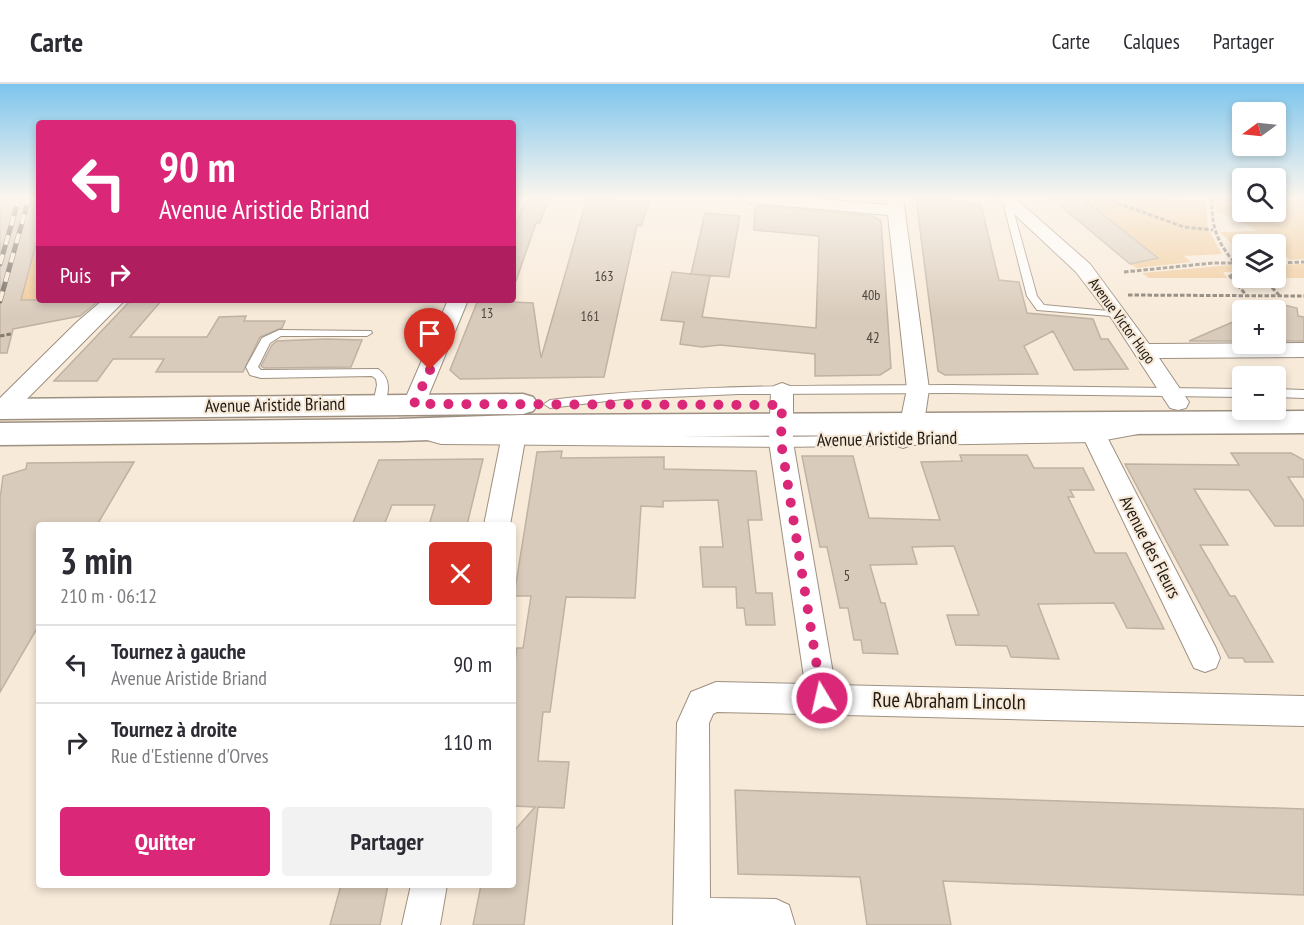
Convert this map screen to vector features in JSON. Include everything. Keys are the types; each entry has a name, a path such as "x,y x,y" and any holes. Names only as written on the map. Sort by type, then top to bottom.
{"main road":[{"name":"Avenue Aristide Briand","path":"1,417 406,417 521,426 1232,402"},
{"name":"Avenue Aristide Briand","path":"1,417 379,404 406,417 550,404 781,416"},
{"name":"Avenue Aristide Briand","path":"1181,405 1296,416"}],"street":[{"path":"899,237 913,414"},
{"name":"Avenue Victor Hugo","path":"1048,237 1122,305 1144,351 1181,405"},
{"path":"1,417 84,327 112,303"},
{"path":"406,417 430,370 457,303"},
{"path":"1144,351 1304,350"},
{"path":"781,416 822,698"},
{"name":"Avenue des Fleurs","path":"1095,437 1205,658"},
{"path":"498,522 513,440"},
{"name":"Rue Abraham Lincoln","path":"777,925 776,918 692,920 693,723 702,703 716,697 1304,711"},
{"path":"421,925 428,888"}],"lane":[{"path":"1016,237 1032,296 1041,308 1122,305"},
{"path":"367,333 279,333 266,341 252,367 254,372 374,372 381,377 383,385 379,404"},
{"path":"1286,393 1304,394"},
{"name":"Avenue Aristide Briand","path":"913,414 1181,405 1232,395"},
{"name":"Avenue Aristide Briand","path":"913,414 1095,437 1181,405"},
{"name":"Avenue Aristide Briand","path":"406,417 441,439 513,440 781,416"}],"path":[{"path":"1216,237 1232,261"},
{"path":"1286,263 1304,262"},
{"path":"1124,272 1232,263"},
{"path":"1240,288 1248,297"},
{"path":"1272,288 1280,296"},
{"path":"1122,305 1144,297 1304,296"},
{"path":"0,336 11,334"}],"shaded area":[{"path":"1131,237 1213,237 1222,254 1184,256 1191,262 1137,268 1130,264 1157,258"},
{"path":"1225,237 1232,237 1232,244"},
{"path":"1286,237 1304,237 1304,259 1290,260 1286,256"},
{"path":"36,243 36,303 38,303 34,325 20,328 22,310 20,302"},
{"path":"1304,264 1304,278 1286,278 1286,265"},
{"path":"1232,266 1232,272 1223,272 1227,278 1149,278 1142,273"}],"building":[{"path":"0,237 36,237 21,300 36,300 36,303 96,303 80,316 13,329 7,353 0,353"},
{"path":"516,237 531,237 516,281"},
{"path":"576,237 634,237 604,377 460,379 450,370 477,303 533,303 541,358"},
{"path":"699,237 736,237 729,277 691,274"},
{"path":"819,237 882,237 891,368 880,375 815,376 815,354 720,345 702,347 680,344 684,322 661,320 672,272 710,276 702,317 816,328"},
{"path":"921,237 989,237 999,280 1019,282 1027,313 1093,319 1101,339 1108,339 1128,369 1074,370 1053,331 1024,346 1038,374 945,375 938,371"},
{"path":"1098,237 1132,237 1158,258 1130,264"},
{"path":"128,303 159,303 130,337 207,337 219,317 246,316 244,321 285,321 282,328 260,337 243,372 156,372 164,359 113,359 97,381 54,381"},
{"path":"1286,305 1297,308 1298,316 1304,317 1304,341 1286,341"},
{"path":"1232,322 1232,341 1189,341"},
{"path":"362,340 351,367 264,368 261,366 272,345 277,341"},
{"path":"562,451 561,458 664,457 664,469 756,471 762,520 748,520 756,593 772,593 775,625 746,625 744,608 737,608 736,587 703,587 700,547 723,547 718,500 663,501 663,507 641,506 635,598 566,597 550,712 543,712 538,761 569,762 564,808 538,807 524,925 473,925 480,888 516,888 516,829 535,807 516,806 516,654 517,648 523,648 531,596 516,596 516,583 537,452"},
{"path":"1231,453 1291,453 1304,460 1304,477 1288,477 1304,501 1304,526 1275,526 1249,490 1194,489 1228,545 1200,545 1230,596 1235,596 1273,662 1245,662 1243,658 1229,658 1125,464 1239,465"},
{"path":"960,455 1027,455 1034,468 1083,468 1094,490 1070,490 1074,497 1068,497 1095,553 1126,553 1164,629 1127,628 1114,603 1038,604 1059,659 1011,657 1007,646 956,645 947,615 979,615 954,546 912,547 917,564 870,565 881,603 885,603 898,654 863,653 861,640 854,640 848,608 840,608 827,547 820,547 802,456 853,456 869,518 940,520 921,462 962,461"},
{"path":"483,459 468,522 430,522 435,505 392,505 385,522 353,522 379,460"},
{"path":"134,462 99,522 36,522 36,630 0,692 0,499 3,476 26,469 27,463"},
{"path":"735,790 1304,809 1304,895 943,881 951,925 867,925 860,877 738,874"},
{"path":"340,888 387,888 380,925 330,925"}],"railway":[{"path":"0,264 8,237"},
{"path":"0,301 18,237"}],"route":[{"path":"430,370 414,404 782,405 781,442 822,698"}]}
